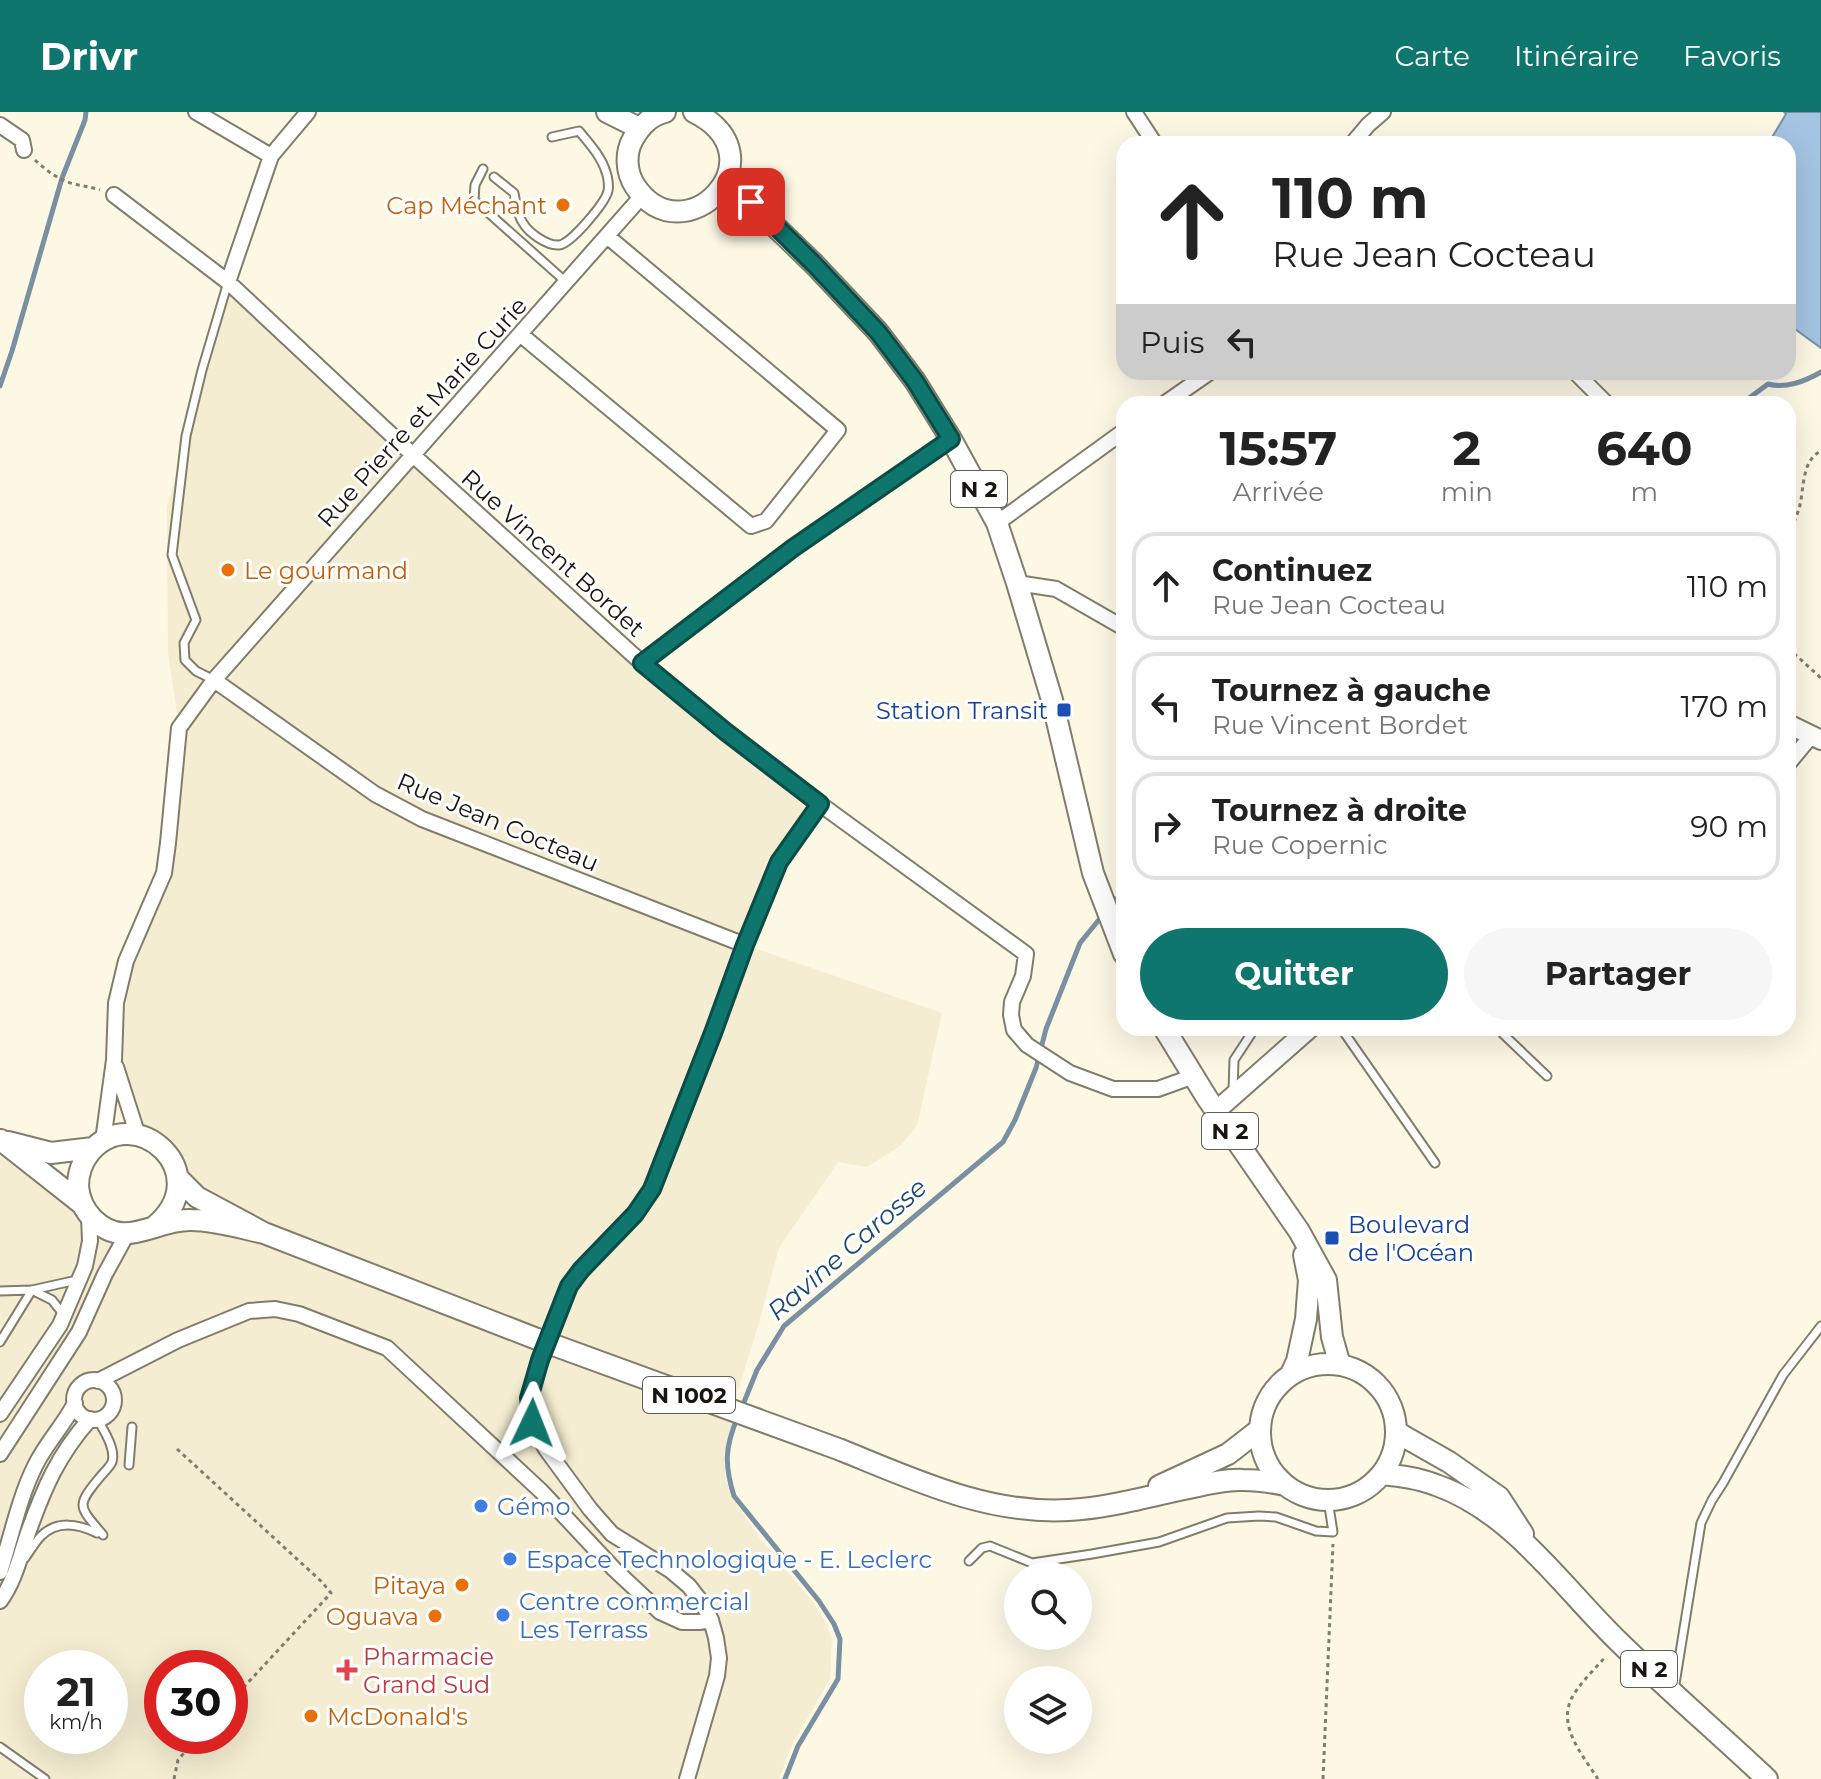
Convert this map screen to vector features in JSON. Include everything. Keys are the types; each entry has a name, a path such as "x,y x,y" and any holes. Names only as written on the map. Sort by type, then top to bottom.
{"main road":[{"path":"607,112 639,128"},
{"path":"665,112 639,128 630,144 627,163 632,181 642,196 656,206 672,211 689,210 705,204 727,180 730,162 728,146 720,131 708,119 694,112"},
{"name":"N 2","path":"727,180 814,264 878,332 915,381 997,523 1052,700 1093,873 1116,933"},
{"name":"N 2","path":"1169,1036 1216,1111 1299,1231 1326,1280 1332,1337 1340,1365"},
{"path":"126,1135 138,1136 160,1146 175,1166 178,1178 173,1206 165,1218 141,1233 107,1230 0,1140 51,1153 126,1135"},
{"path":"86,1210 78,1180 86,1157 98,1144"},
{"name":"N 1002","path":"178,1178 197,1197 264,1233 537,1339 969,1498 1038,1510 1069,1510 1228,1481 1285,1485"},
{"name":"N 1002","path":"154,1227 188,1220 264,1233"},
{"name":"N 2","path":"1291,1374 1304,1336 1309,1280 1299,1231"},
{"path":"1340,1365 1355,1369 1380,1388 1394,1415 1395,1446 1382,1474 1371,1485 1343,1498 1313,1498 1285,1485 1274,1474 1261,1445 1261,1414 1277,1385 1291,1374 1306,1367 1340,1365"},
{"name":"N 1002","path":"1107,1505 1158,1487 1228,1454 1259,1430"},
{"name":"N 2","path":"1396,1431 1449,1462 1499,1497 1537,1554"},
{"name":"N 2","path":"1382,1474 1435,1484 1460,1495 1488,1514 1537,1554 1618,1641 1767,1779"}],"street":[{"path":"196,112 271,156"},
{"path":"228,282 271,156 308,112"},
{"path":"1134,112 1150,136"},
{"path":"1359,136 1383,112"},
{"path":"0,125 22,140 24,150"},
{"name":"Rue Vincent Bordet","path":"114,195 228,282 642,663 820,804 1026,954 1011,1015 1014,1030 1027,1045 1070,1073 1113,1089 1158,1089 1194,1076"},
{"name":"Rue Pierre et Marie Curie","path":"98,1144 114,1060 116,1003 126,961 164,873 179,728 214,680 642,196"},
{"path":"520,334 751,526 766,521 838,430 607,236"},
{"path":"1176,396 1198,380"},
{"path":"1583,380 1599,396"},
{"path":"997,523 1116,437"},
{"path":"642,663 793,548 951,439"},
{"path":"1017,583 1056,589 1116,623"},
{"name":"Rue Jean Cocteau","path":"214,680 375,794 422,819 745,945"},
{"path":"1796,728 1816,737 1796,756"},
{"path":"687,1779 717,1676 719,1658 711,1620 689,1586 670,1570 612,1534 590,1509 546,1449 532,1423 529,1398 540,1360 569,1286 635,1214 652,1189 779,862 820,804"},
{"path":"1216,1111 1301,1036"},
{"name":"Rue Pierre et Marie Curie","path":"114,1060 138,1136"},
{"path":"0,1414 60,1325 85,1266 90,1241 86,1210"},
{"path":"0,1454 79,1332 127,1234"},
{"path":"0,1601 10,1586 7,1572 21,1505 35,1466 68,1417 80,1386 85,1382 98,1381 178,1340 249,1311 275,1309 299,1314 387,1348 660,1612 682,1622 711,1620"},
{"path":"7,1572 53,1469 77,1434 94,1420 109,1414 114,1397 133,1361"},
{"path":"98,1381 109,1386 114,1397"},
{"path":"75,1403 80,1413 94,1420"},
{"path":"0,1542 21,1505"}],"lane":[{"path":"494,177 514,193 523,223 540,239 557,246 568,242 602,204 608,190 607,173 597,153 579,131 552,137"},
{"path":"483,169 475,185 474,200 566,282"},
{"path":"214,680 196,671 185,660 184,643 196,620 172,555 186,436 228,282"},
{"path":"1233,1097 1234,1060 1250,1036"},
{"path":"1347,1036 1435,1163"},
{"path":"1505,1036 1547,1076"},
{"path":"0,1291 32,1290 79,1280"},
{"path":"32,1290 52,1300 64,1315"},
{"path":"0,1342 32,1290"},
{"path":"1674,1692 1701,1523 1783,1375 1821,1326"},
{"path":"7,1572 42,1535 55,1527 74,1524 103,1535 86,1515 82,1505 84,1495 112,1463 112,1450 94,1420"},
{"path":"129,1465 132,1427"},
{"path":"969,1561 982,1548 990,1546 1032,1563 1159,1542 1227,1518 1276,1517 1316,1531 1333,1532 1328,1500"},
{"path":"0,1747 45,1779"}],"path":[{"path":"50,173 114,195"},
{"path":"1796,517 1808,462 1821,451"},
{"path":"1796,655 1821,678"},
{"path":"177,1449 331,1593 248,1683"},
{"path":"1323,1779 1333,1532"},
{"path":"1598,1779 1571,1735 1568,1713 1573,1696 1618,1641"},
{"path":"174,1779 178,1760 183,1754"}],"shaded area":[{"path":"228,282 642,663 820,804 779,862 745,945 942,1013 917,1126 900,1146 867,1167 838,1162 779,1248 732,1410 733,1422 724,1454 725,1475 731,1496 759,1537 812,1601 827,1624 832,1639 830,1679 792,1745 779,1779 0,1779 0,1140 100,1226 260,1232 197,1197 175,1166 126,1135 114,1060 116,1003 164,873 179,728 168,652 167,507"}],"water":[{"path":"1784,112 1821,112 1821,348 1796,330 1796,136 1773,136 1786,114"}],"waterway":[{"path":"0,386 62,178 86,112"},
{"name":"Ravine Carosse","path":"1752,396 1768,384 1781,386 1795,383 1821,372"},
{"name":"Ravine Carosse","path":"1111,905 1116,900"},
{"name":"Ravine Carosse","path":"742,1407 757,1370 784,1326 1003,1142 1036,1068 1046,1029 1080,943 1102,916"},
{"name":"Ravine Carosse","path":"738,1416 727,1456 734,1496 819,1601 840,1639 838,1679 798,1746 785,1779"}],"place":[{"name":"Cap Méchant","path":"563,205"},
{"name":"Le gourmand","path":"228,570"},
{"name":"Station Transit","path":"1064,710"},
{"name":"Boulevard de l'Océan","path":"1332,1238"},
{"name":"Gémo","path":"481,1506"},
{"name":"Espace Technologique - E. Leclerc","path":"510,1559"},
{"name":"Pitaya","path":"462,1585"},
{"name":"Centre commercial Les Terrass","path":"503,1615"},
{"name":"Oguava","path":"435,1616"},
{"name":"Pharmacie Grand Sud","path":"347,1670"},
{"name":"McDonald's","path":"311,1716"}],"route":[{"path":"532,1423 529,1398 540,1360 569,1286 635,1214 652,1189 779,862 820,804 642,663 793,548 951,439 915,381 878,332 751,202"}]}
